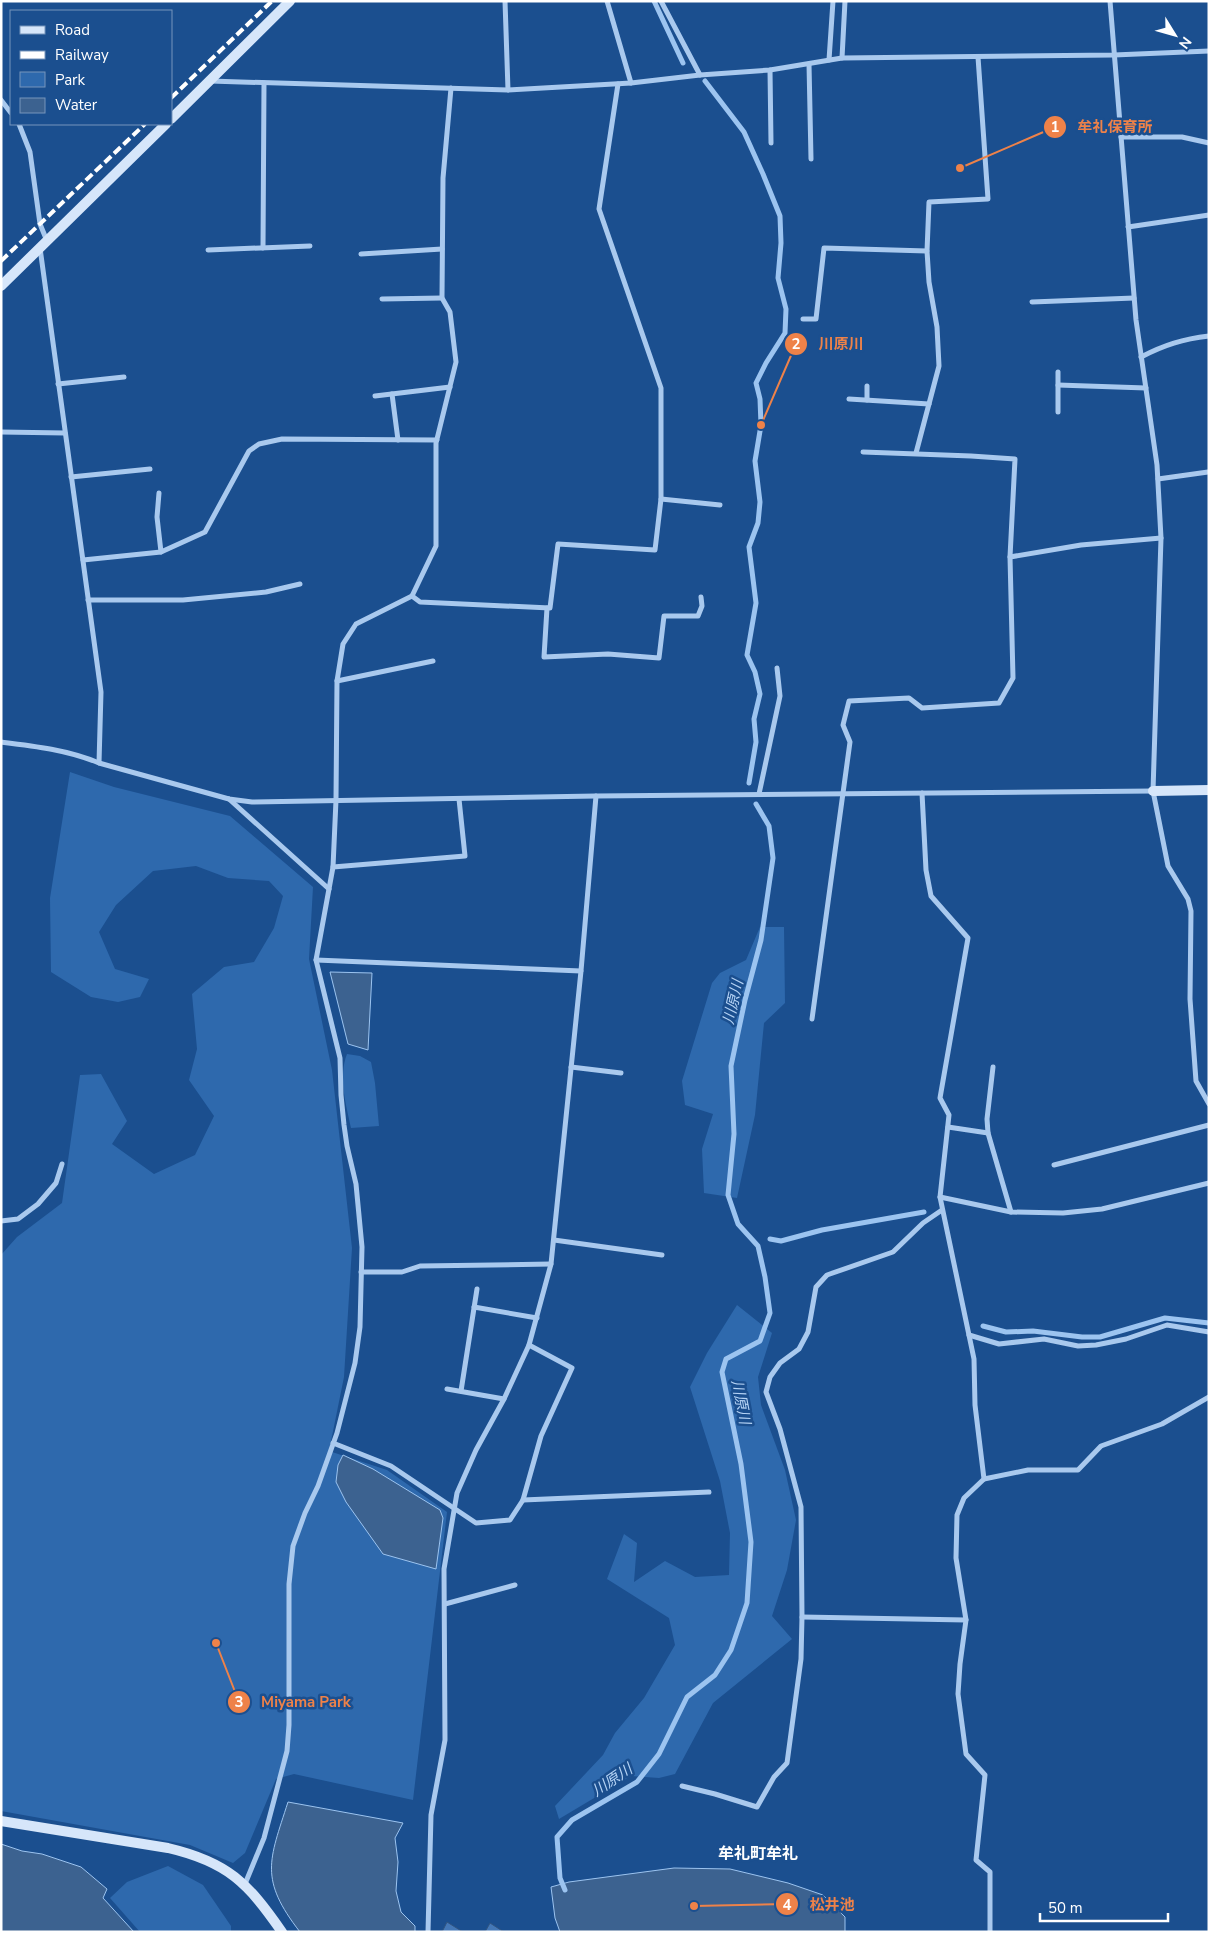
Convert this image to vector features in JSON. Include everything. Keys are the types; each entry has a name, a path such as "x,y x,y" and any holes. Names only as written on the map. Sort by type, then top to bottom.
{"street":[{"path":"172,118 290,1"},
{"path":"505,1 508,90"},
{"path":"607,1 631,83"},
{"path":"661,1 700,75"},
{"path":"829,60 833,1"},
{"path":"842,58 845,1"},
{"path":"1110,1 1134,298 1158,479 1161,538 1153,791 1168,866 1188,899 1191,911 1190,999 1196,1080 1209,1104"},
{"path":"209,81 508,90 618,84 770,70 842,58 1114,55 1209,50"},
{"path":"916,453 938,366 937,327 929,282 927,251 929,202 988,199 978,57"},
{"path":"809,64 811,159"},
{"path":"770,70 771,143"},
{"path":"263,248 264,83"},
{"path":"412,596 420,602 550,608 558,544 655,550 660,499 662,388 599,210 618,84"},
{"path":"245,1884 264,1838 287,1751 289,1725 289,1584 293,1546 333,1443 355,1363 360,1327 362,1247 356,1184 347,1146 340,1095 340,1058 316,960 334,867 337,681 343,644 356,624 412,596 436,546 437,440 456,362 450,312 442,298 444,178 451,88"},
{"path":"1,100 10,112"},
{"path":"19,125 30,152 43,245 58,384 100,692 99,763"},
{"path":"1,286 165,125"},
{"path":"1121,136 1182,137 1209,143"},
{"path":"1128,227 1209,215"},
{"path":"208,250 310,246"},
{"path":"803,319 816,319 824,248 927,251"},
{"path":"360,254 442,249"},
{"path":"382,299 442,298"},
{"path":"1032,302 1134,298"},
{"path":"1141,357 1162,346 1209,336"},
{"path":"1058,372 1058,412"},
{"path":"58,384 124,377"},
{"path":"1058,385 1146,388"},
{"path":"867,386 867,400"},
{"path":"375,396 450,387"},
{"path":"392,394 398,440"},
{"path":"848,399 929,404"},
{"path":"1,432 65,434"},
{"path":"83,560 162,552 205,532 249,451 259,444 282,440 437,440"},
{"path":"812,1019 850,742 843,725 848,702 909,698 922,708 999,703 1013,678 1010,557 1015,459 863,452"},
{"path":"71,477 150,469"},
{"path":"1158,479 1208,472"},
{"path":"159,493 157,518 162,552"},
{"path":"660,499 720,505"},
{"path":"1010,557 1081,545 1161,538"},
{"path":"88,600 184,600 266,592 300,584"},
{"path":"547,608 544,657 608,654 659,658 664,616 698,616 702,606 701,597"},
{"path":"337,681 433,661"},
{"path":"759,794 780,696 777,668"},
{"path":"1,742 82,756 99,763 229,799 252,802 596,796 1209,790"},
{"path":"922,793 926,870 931,896 968,938 940,1098 950,1115 940,1197 974,1359 974,1405 984,1480"},
{"path":"428,1932 431,1815 444,1740 444,1569 457,1493 476,1450 504,1399 529,1345 551,1264 581,971 596,796"},
{"path":"334,867 465,856 459,798"},
{"path":"229,799 329,889"},
{"path":"316,960 581,971"},
{"path":"571,1067 621,1074"},
{"path":"993,1067 987,1119 988,1133 1010,1212"},
{"path":"1054,1165 1209,1125"},
{"path":"948,1127 988,1133"},
{"path":"1,1221 18,1218 38,1204 56,1183 62,1164"},
{"path":"940,1197 1010,1212 1063,1212 1102,1209 1209,1183"},
{"path":"682,1786 757,1807 774,1777 787,1763 801,1659 801,1507 780,1429 766,1392 770,1377 780,1363 798,1349 808,1332 816,1287 827,1275 893,1252 923,1223 942,1210"},
{"path":"554,1240 662,1255"},
{"path":"361,1272 402,1272 420,1266 551,1264"},
{"path":"461,1391 477,1289"},
{"path":"474,1307 537,1318"},
{"path":"969,1335 999,1344 1044,1339 1078,1346 1096,1345 1126,1339 1167,1325 1209,1332"},
{"path":"333,1443 391,1466 476,1523 510,1520 523,1500 541,1436 572,1368 529,1345"},
{"path":"447,1389 504,1399"},
{"path":"990,1932 990,1872 976,1860 985,1775 966,1754 958,1694 966,1620 956,1558 957,1515 964,1498 984,1480 1028,1470 1078,1470 1101,1446 1162,1424 1209,1397"},
{"path":"523,1500 709,1492"},
{"path":"444,1604 515,1585"},
{"path":"802,1617 966,1620"},
{"path":"1,1821 168,1848 194,1854 217,1865 245,1884 260,1900 282,1932"}],"green space":[{"path":"70,772 114,787 230,816 313,887 309,959 332,1070 352,1248 344,1377 329,1451 387,1470 447,1512 413,1800 294,1774 276,1779 245,1853 233,1863 190,1845 1,1811 1,1255 17,1237 62,1203 80,1075 101,1074 127,1121 112,1144 154,1174 195,1155 214,1116 189,1080 197,1049 192,994 224,967 254,962 274,928 283,896 269,881 228,878 196,866 153,871 116,905 99,932 115,969 149,979 140,997 118,1002 91,997 51,972 50,898"},
{"path":"760,927 784,927 785,1003 764,1023 755,1115 737,1198 704,1193 702,1149 713,1114 685,1105 682,1081 712,983 720,973 746,960"},
{"path":"347,1054 360,1056 371,1062 379,1126 351,1128 343,1081 344,1063"},
{"path":"737,1305 772,1333 758,1377 761,1405 785,1470 796,1520 787,1570 772,1616 792,1639 713,1703 675,1774 659,1778 631,1776 559,1819 555,1806 603,1755 615,1733 644,1698 675,1645 669,1618 607,1579 624,1534 637,1543 634,1582 665,1561 695,1577 729,1575 730,1533 720,1481 690,1387 707,1353"},
{"path":"168,1866 203,1885 231,1926 231,1932 140,1932 110,1898 127,1882"}],"water":[{"path":"330,972 372,973 368,1050 348,1044"},
{"path":"343,1455 373,1469 440,1510 443,1518 436,1569 383,1554 346,1502 336,1482 338,1465"},
{"path":"288,1802 403,1823 395,1838 398,1862 396,1891 401,1912 415,1926 415,1932 300,1932 278,1898 273,1883 273,1855"},
{"path":"1,1844 22,1851 42,1854 81,1867 107,1889 103,1898 134,1932 1,1932"},
{"path":"674,1868 730,1869 788,1883 823,1895 845,1917 845,1932 560,1932 555,1918 551,1887 569,1882"}],"building":[{"path":"447,1922 463,1932 442,1932"},
{"path":"490,1923 504,1932 485,1932"}],"waterway":[{"name":"川原川","path":"654,1 683,63"},
{"name":"川原川","path":"705,81 744,132 780,216 781,243 778,278 786,309 785,333 756,383 760,399 761,425 755,461 760,502 758,523 749,547 756,603 747,655 755,672 760,694 754,719 756,742 749,783"},
{"name":"川原川","path":"565,1890 560,1878 557,1837 572,1820 637,1782 659,1754 687,1697 715,1675 731,1650 747,1603 751,1542 741,1464 722,1372 726,1359 760,1341 770,1313 758,1246 738,1224 728,1195 734,1134 731,1066 745,1000 761,940 773,858 769,826 756,804"},
{"path":"770,1239 781,1241 822,1230 924,1212"},
{"path":"983,1326 1006,1332 1033,1331 1082,1337 1100,1337 1165,1318 1209,1323"}],"railway":[{"path":"172,97 272,1"},
{"path":"1,261 144,125"}],"place":[{"name":"牟礼保育所","path":"960,168"},
{"name":"川原川","path":"761,425"},
{"name":"Miyama Park","path":"216,1643"},
{"name":"松井池","path":"694,1906"}],"district":[{"name":"牟礼町牟礼","path":"758,1853"}]}
